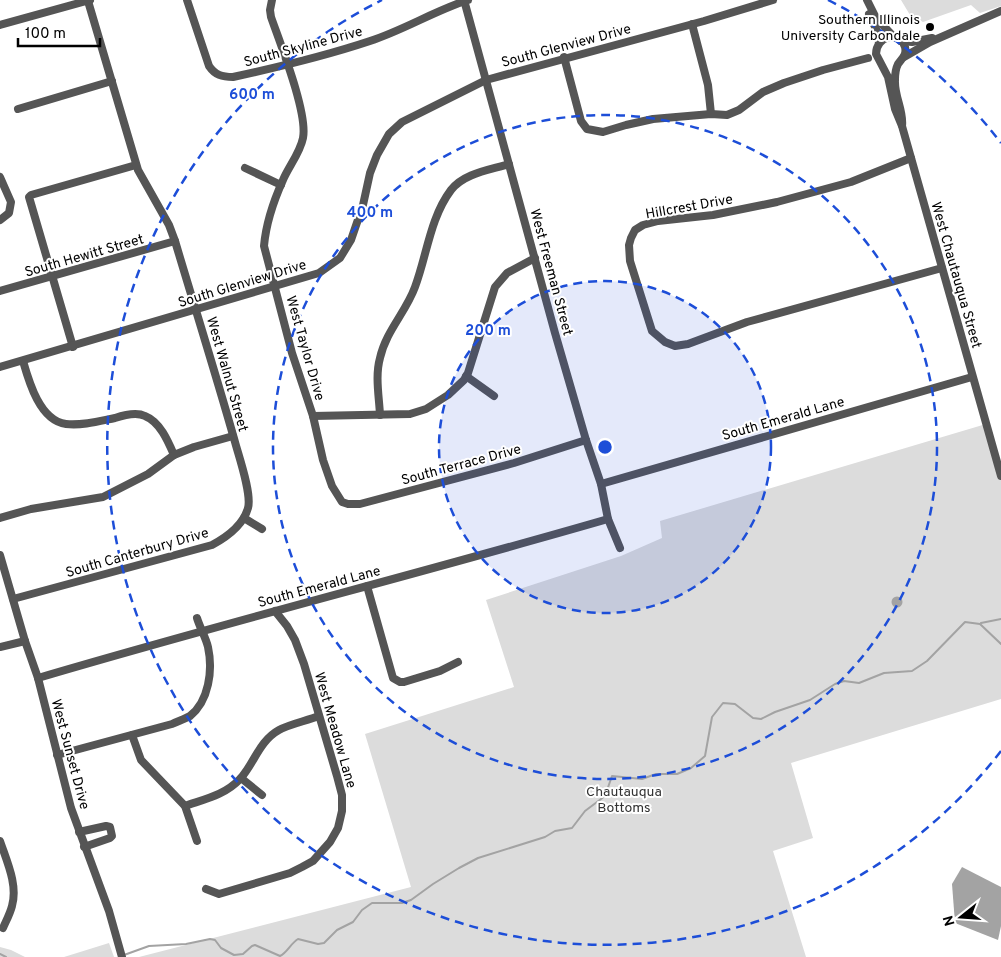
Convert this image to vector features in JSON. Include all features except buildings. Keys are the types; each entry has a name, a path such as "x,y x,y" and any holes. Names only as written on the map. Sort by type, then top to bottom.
{"street":[{"path":"0,25 89,0"},
{"name":"West Walnut Street","path":"89,0 136,165 170,225 233,436 248,502"},
{"name":"South Skyline Drive","path":"188,0 210,66 216,73 224,77 233,77 287,65 370,41 465,0"},
{"name":"West Taylor Drive","path":"272,0 271,17 300,103 303,136 270,215 264,246 292,353 313,416 323,460 332,486 342,502"},
{"name":"West Freeman Street","path":"465,0 586,440 601,484 608,519 620,548"},
{"name":"South Glenview Drive","path":"0,367 319,273 340,258 351,240 377,155 389,134 402,122 486,80 773,0"},
{"name":"West Chautauqua Street","path":"866,0 876,18 905,48 895,84 902,126"},
{"name":"West Chautauqua Street","path":"866,0 877,31 879,43 876,54 888,77 1001,476"},
{"path":"882,63 890,66 901,61 921,46 1001,11"},
{"path":"692,24 708,85 711,114"},
{"path":"879,43 886,38 915,42 953,32"},
{"path":"564,58 581,121 587,130 603,132 652,119 711,114 727,115 739,110 763,92 784,83 868,58"},
{"path":"18,109 112,81"},
{"name":"Hillcrest Drive","path":"911,158 851,182 777,202 713,215 658,221 643,225 635,230 631,238 629,245 630,261 652,331 666,342 675,346 688,344 747,322 942,268"},
{"path":"380,415 377,370 383,345 406,309 414,290 432,227 442,205 451,190 464,179 509,164"},
{"path":"73,347 30,197 31,195 136,165"},
{"path":"245,168 281,185"},
{"path":"0,177 11,202 9,213 4,219 0,220"},
{"name":"South Hewitt Street","path":"0,291 175,241"},
{"path":"313,416 410,414 426,408 448,395 466,376 495,287 507,274 535,258"},
{"path":"23,361 34,395 57,421 66,424 77,424 139,414 147,416 157,425 166,438 174,455"},
{"path":"466,376 494,396"},
{"name":"South Emerald Lane","path":"601,484 972,377"},
{"path":"0,518 31,509 103,497 148,474 174,455 233,436"},
{"name":"South Terrace Drive","path":"342,502 360,504 514,463 586,440"},
{"name":"South Canterbury Drive","path":"13,599 212,545 233,532 244,518 248,502"},
{"path":"244,518 262,529"},
{"name":"South Emerald Lane","path":"38,678 201,630 608,519"},
{"name":"West Sunset Drive","path":"0,555 24,641 38,678 79,832 109,910 122,957"},
{"path":"368,586 393,678 404,682 440,671 458,662"},
{"name":"West Meadow Lane","path":"206,889 219,894 290,873 312,861 330,842 338,828 342,811 342,795 304,664 295,640 287,626 274,611"},
{"path":"57,755 172,724 189,716 199,706 207,690 210,671 208,648 197,618"},
{"path":"0,647 24,641"},
{"path":"185,806 221,793 241,778 260,749 279,730 319,716"},
{"path":"132,735 136,751 143,763 185,806 197,841"},
{"path":"241,778 262,795"},
{"path":"79,832 106,826 110,827 112,832 110,838 84,847"},
{"path":"0,842 13,880 14,897 4,928"}],"green space":[{"path":"901,0 1001,0 1001,6 980,13 971,5 923,22 910,15"},
{"name":"Chautauqua Bottoms","path":"986,424 1001,476 1001,699 791,763 813,838 773,851 806,957 139,957 411,887 365,734 514,687 486,600 621,556 662,538 660,521"},
{"path":"109,943 114,957 64,957"},
{"path":"0,947 11,950 25,957 0,957"}],"shaded area":[{"path":"897,596 903,602 897,608 891,602"},
{"path":"962,867 1001,887 1001,926 998,940 955,923 952,884"}],"waterway":[{"path":"981,623 1001,619"},
{"path":"124,955 149,946 186,944 210,939 215,940 221,948 234,955 243,954 255,945 280,956 298,939 318,944 324,943 337,930 353,922 362,910 372,903 402,903 411,900 433,884 478,858 545,837 555,831 572,828 585,811 605,796 612,776 642,779 656,774 677,774 691,768 705,756 712,717 723,703 735,704 753,718 761,719 810,700 835,684 844,681 859,683 884,673 912,671 927,661 965,622 980,624 1001,644"},
{"path":"0,954 6,957"}],"place":[{"name":"Southern Illinois University Carbondale","path":"930,27"}]}
